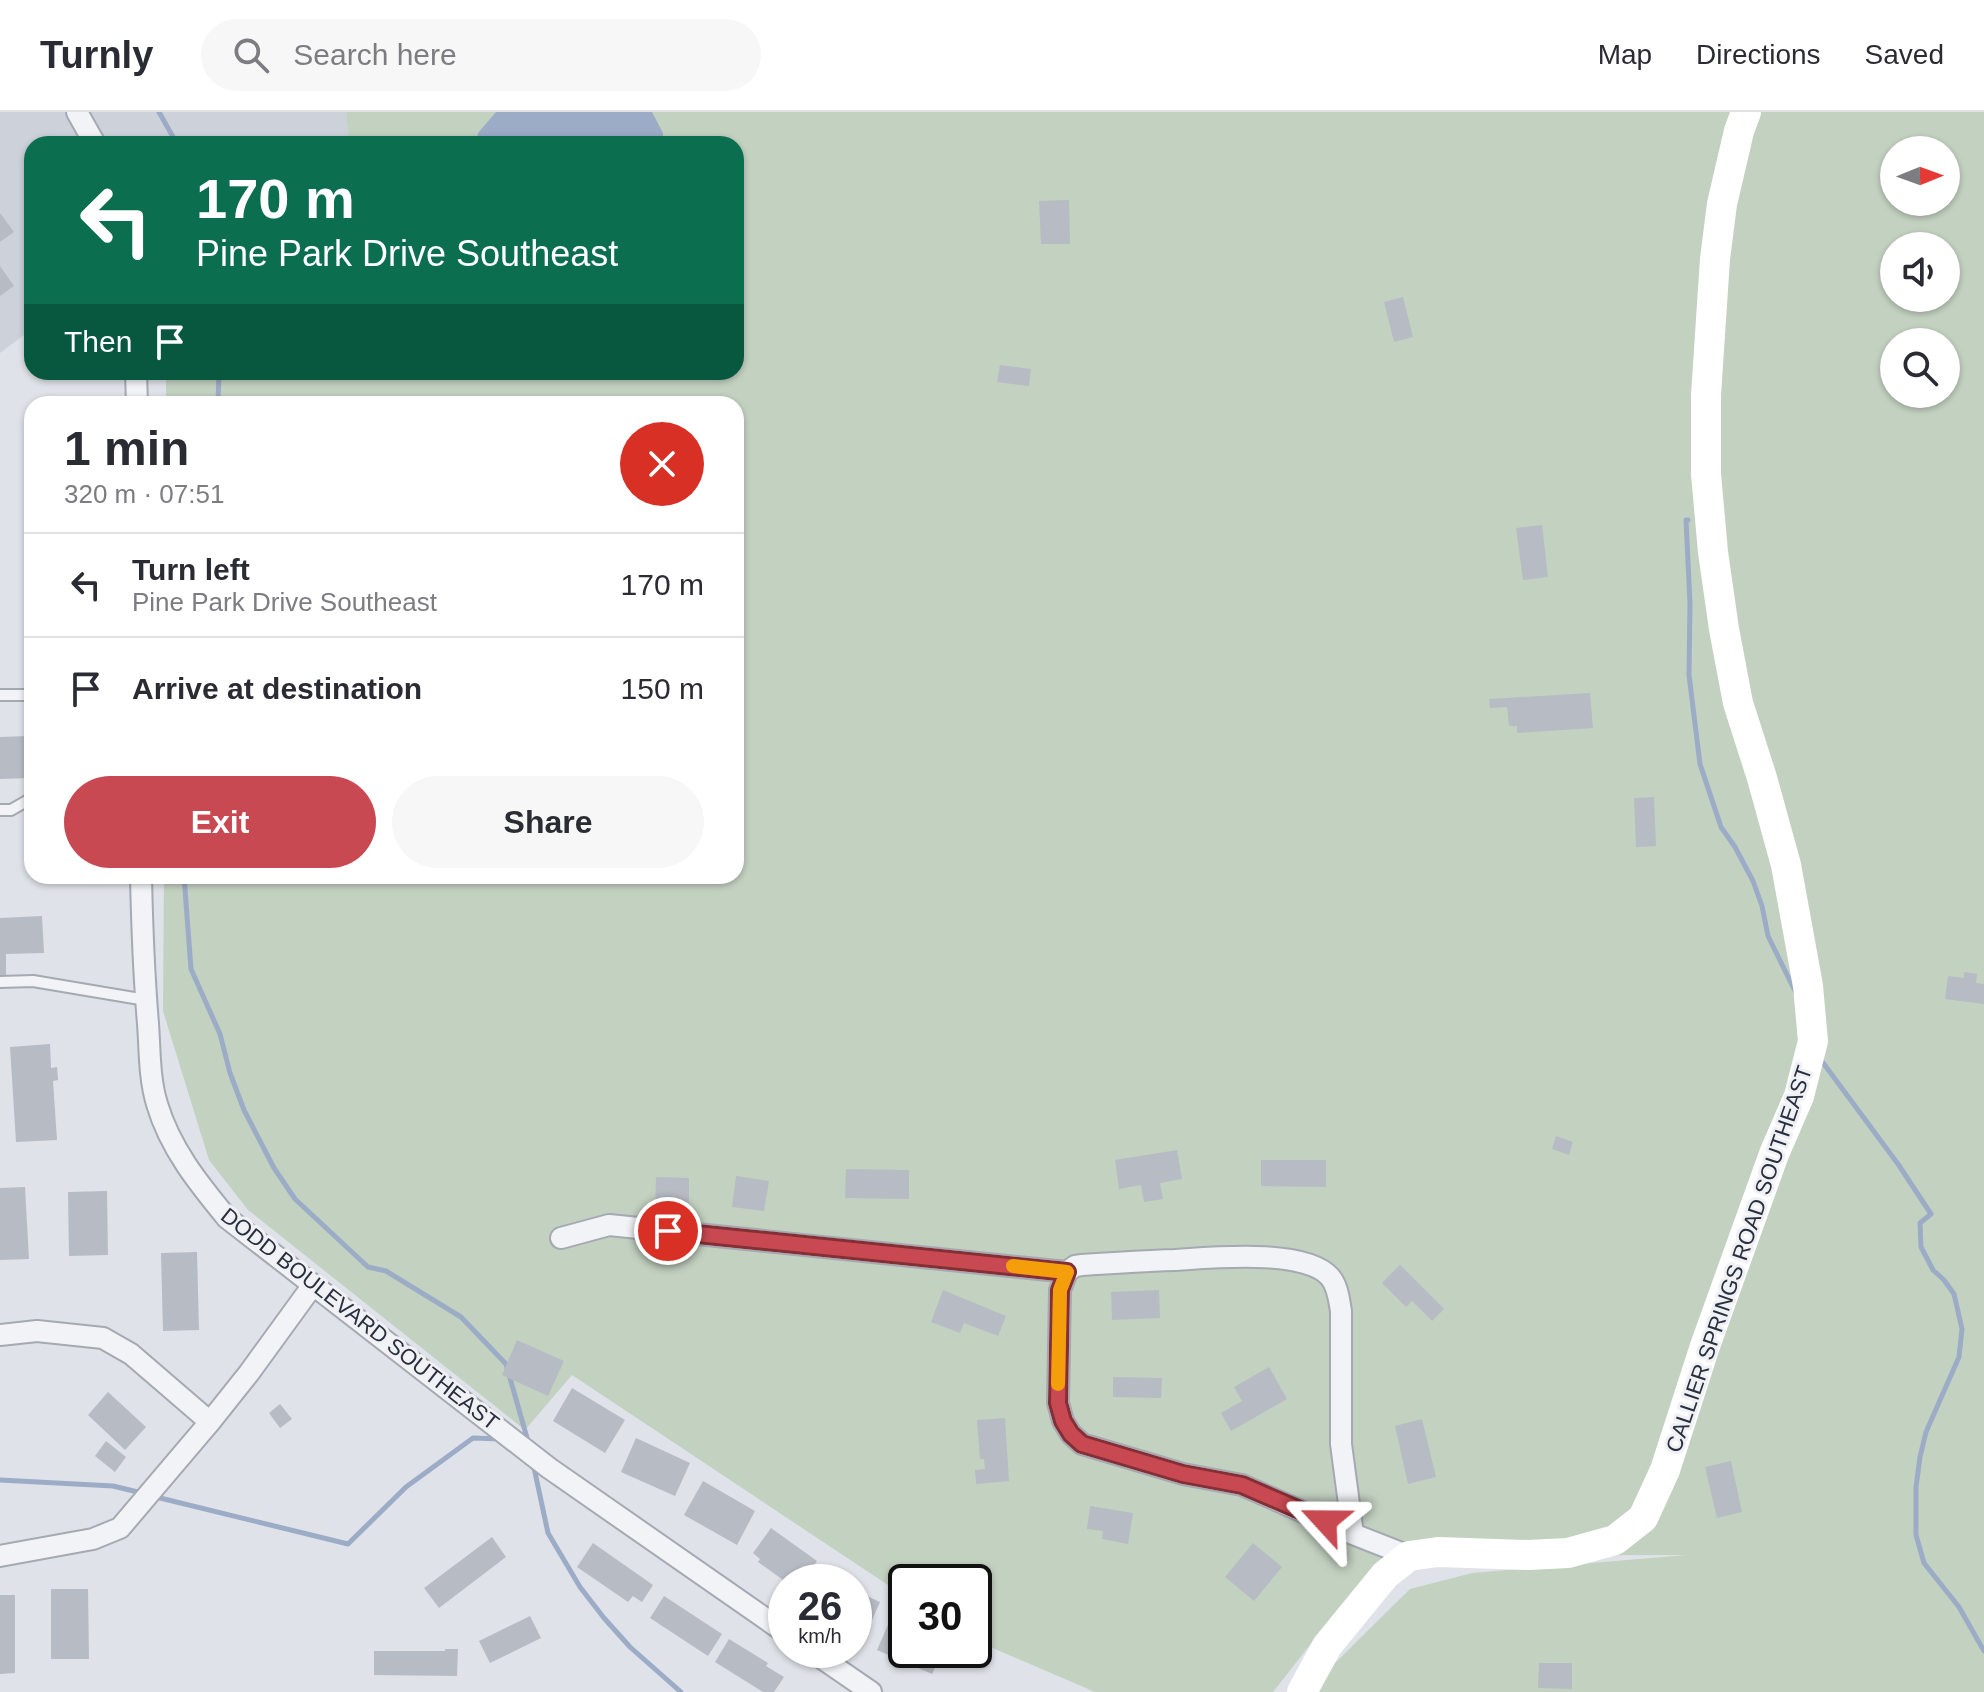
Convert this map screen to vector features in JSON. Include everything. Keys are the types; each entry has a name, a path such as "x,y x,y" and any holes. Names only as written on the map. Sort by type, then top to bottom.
{"street":[{"path":"77,112 90,136"},
{"name":"CALLIER SPRINGS ROAD SOUTHEAST","path":"1409,1556 1438,1552 1568,1553 1615,1540 1643,1518 1665,1470 1705,1346 1774,1154 1799,1096 1813,1041 1808,986 1786,865 1738,703 1724,629 1706,474 1706,395 1715,259 1722,204 1746,112"},
{"name":"DODD BOULEVARD SOUTHEAST","path":"141,884 142,942 156,1102 169,1135 193,1177 227,1218 549,1468 768,1620"},
{"path":"561,1238 609,1225 1067,1272"},
{"path":"1353,1534 1341,1444 1341,1311 1337,1290 1329,1276 1315,1267 1283,1259 1248,1256 1082,1265 1067,1272 1060,1290 1058,1403 1063,1421 1082,1444 1183,1474 1242,1485 1353,1534 1409,1556"},
{"path":"0,1556 93,1539 120,1528 249,1373 313,1285"},
{"path":"0,1335 37,1331 103,1338 131,1354 210,1422"},
{"path":"1302,1692 1327,1646 1385,1575 1409,1556"},
{"path":"836,1668 871,1692"}],"lane":[{"path":"0,695 24,695"},
{"path":"0,810 11,810 24,803"},
{"path":"0,982 33,981 146,1000"}],"shaded area":[{"path":"0,112 346,112 348,136 24,136 24,335 0,353"}],"green space":[{"path":"346,112 1984,112 1984,1692 1317,1692 1335,1663 1410,1589 1472,1573 1686,1555 1409,1556 1320,1632 1273,1692 1095,1692 992,1648 992,1564 888,1564 888,1585 872,1574 872,1564 856,1564 572,1375 525,1430 248,1210 209,1160 163,1011 164,884 744,884 744,396 166,396 166,380 744,380 744,136 348,136"}],"water":[{"path":"496,112 652,112 663,136 477,136"}],"building":[{"path":"1069,200 1070,244 1041,244 1039,201"},
{"path":"0,213 14,232 0,242"},
{"path":"0,266 14,286 0,296"},
{"path":"1403,297 1413,337 1394,342 1384,302"},
{"path":"1000,365 1031,369 1029,386 997,382"},
{"path":"1542,525 1548,577 1523,580 1516,528"},
{"path":"1590,693 1593,728 1517,733 1517,726 1509,726 1507,707 1490,708 1489,699"},
{"path":"24,736 24,778 0,779 0,737"},
{"path":"1654,797 1656,846 1636,847 1634,798"},
{"path":"42,916 44,953 6,954 6,976 0,976 0,918"},
{"path":"1964,972 1977,974 1976,983 1984,984 1984,1004 1945,999 1948,976 1964,978"},
{"path":"50,1044 51,1068 57,1067 58,1080 53,1081 57,1140 16,1142 10,1047"},
{"path":"1556,1136 1573,1142 1569,1155 1552,1149"},
{"path":"1177,1150 1182,1179 1160,1183 1163,1199 1144,1202 1141,1185 1119,1189 1115,1160"},
{"path":"1261,1160 1326,1160 1326,1187 1261,1186"},
{"path":"846,1169 909,1170 909,1199 845,1198"},
{"path":"736,1176 769,1181 764,1211 732,1207"},
{"path":"656,1177 689,1178 689,1213 655,1212"},
{"path":"25,1187 29,1259 0,1260 0,1188"},
{"path":"107,1191 108,1255 69,1256 68,1192"},
{"path":"197,1252 199,1330 163,1331 161,1253"},
{"path":"1400,1265 1444,1309 1432,1321 1412,1301 1406,1307 1382,1283"},
{"path":"943,1290 1006,1316 998,1336 964,1323 960,1333 931,1322"},
{"path":"1159,1290 1160,1318 1112,1320 1111,1292"},
{"path":"517,1340 564,1361 548,1396 502,1375"},
{"path":"1269,1367 1287,1399 1231,1431 1221,1413 1242,1401 1234,1387"},
{"path":"1113,1377 1162,1378 1161,1398 1113,1397"},
{"path":"572,1388 625,1420 605,1453 553,1421"},
{"path":"108,1392 146,1427 125,1450 88,1415"},
{"path":"280,1404 292,1419 280,1428 269,1413"},
{"path":"1005,1418 1009,1481 976,1484 975,1470 985,1469 984,1459 980,1459 977,1420"},
{"path":"1422,1419 1436,1477 1408,1484 1395,1426"},
{"path":"636,1438 690,1463 675,1496 621,1472"},
{"path":"106,1441 126,1457 115,1472 95,1456"},
{"path":"1731,1461 1742,1512 1717,1518 1705,1467"},
{"path":"703,1481 755,1511 737,1545 684,1515"},
{"path":"1090,1506 1133,1513 1128,1544 1102,1539 1103,1531 1087,1529"},
{"path":"771,1528 817,1561 815,1564 768,1564 768,1569 758,1562 760,1559 753,1553"},
{"path":"492,1537 506,1557 439,1608 424,1588"},
{"path":"593,1543 653,1585 642,1602 633,1596 628,1602 577,1567"},
{"path":"1253,1543 1282,1567 1254,1601 1225,1577"},
{"path":"51,1589 88,1589 89,1659 51,1659"},
{"path":"0,1595 15,1595 15,1673 0,1674"},
{"path":"664,1596 722,1634 708,1656 650,1618"},
{"path":"872,1598 880,1602 872,1620"},
{"path":"530,1616 541,1638 490,1663 479,1641"},
{"path":"888,1625 888,1655 877,1650"},
{"path":"729,1639 768,1663 768,1668 784,1677 774,1692 763,1692 715,1662"},
{"path":"458,1649 457,1676 374,1675 374,1651"},
{"path":"1539,1663 1572,1663 1572,1689 1538,1688"},
{"path":"918,1668 935,1668 932,1674"}],"waterway":[{"path":"159,112 172,136"},
{"path":"218,396 219,380"},
{"path":"1688,520 1689,675 1700,764 1721,827 1753,881 1768,936 1795,991"},
{"path":"185,884 191,969 220,1034 244,1110 274,1168 295,1199 368,1267 386,1271 461,1317 506,1364 529,1445"},
{"path":"1821,1060 1931,1214 1920,1223 1921,1247 1933,1270 1954,1294 1962,1329 1959,1357 1926,1432 1916,1487 1916,1535 1924,1563 1959,1607 1984,1651"},
{"path":"156,1497 348,1544 406,1487 473,1438 500,1439"},
{"path":"533,1463 548,1533 580,1587 630,1647 681,1692"},
{"path":"0,1480 113,1486 142,1493"}],"slow traffic":[{"path":"1013,1266 1067,1272 1060,1290 1058,1384"}],"route":[{"path":"668,1231 1067,1272 1060,1290 1058,1403 1071,1434 1082,1444 1109,1454 1183,1474 1242,1485 1325,1521"}]}
